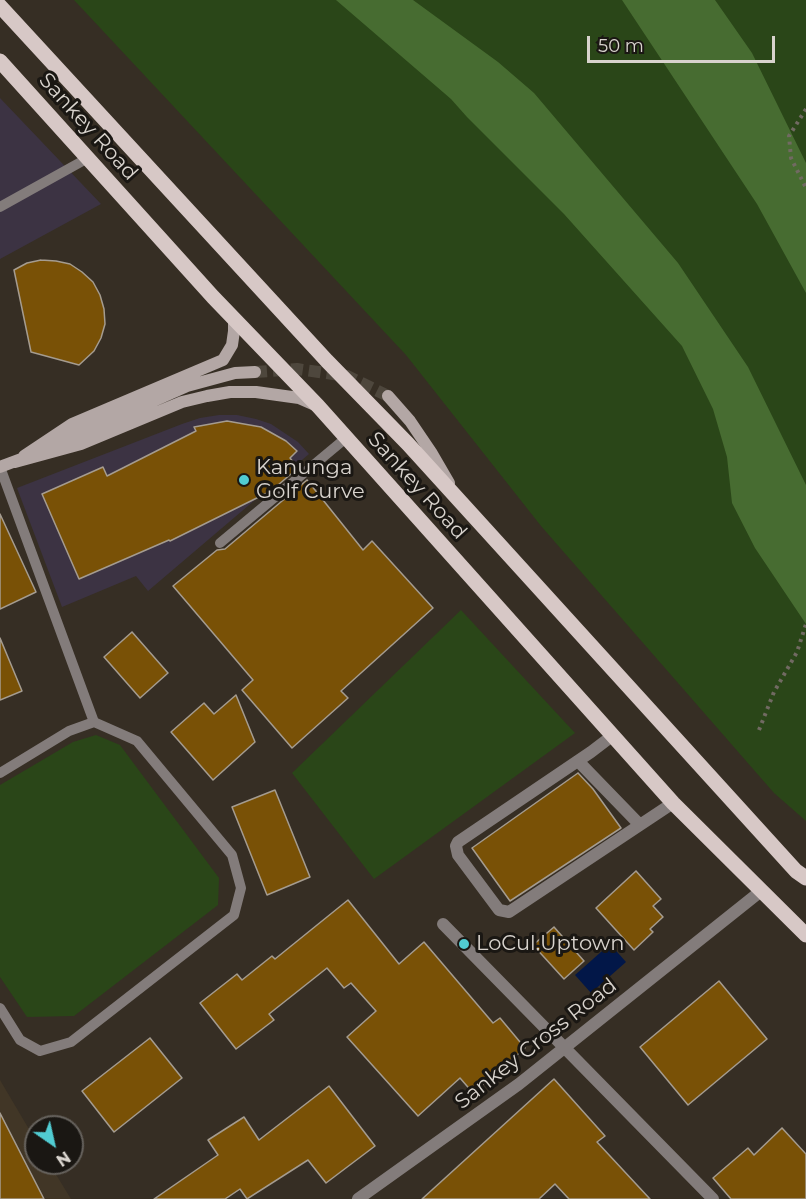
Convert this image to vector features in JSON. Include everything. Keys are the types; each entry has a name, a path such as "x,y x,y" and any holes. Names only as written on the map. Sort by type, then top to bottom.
{"main road":[{"name":"Sankey Road","path":"0,6 327,361 455,496 796,871 806,878"},
{"name":"Sankey Road","path":"0,61 234,318 318,406 673,803 806,935"}],"street":[{"path":"15,462 72,424 223,360 232,345 234,318"},
{"path":"15,462 188,386 235,374 255,372"},
{"path":"0,467 81,444 183,402 207,396 230,392 256,392 299,398 318,406"},
{"path":"388,396 410,421 432,452 455,496"},
{"path":"612,736 458,842 456,846 458,855 499,910 509,912 673,803"},
{"path":"578,761 640,825"},
{"name":"Sankey Cross Road","path":"358,1199 519,1084 761,891"},
{"path":"443,924 713,1199"}],"lane":[{"path":"0,207 88,158"},
{"path":"220,543 346,438"},
{"path":"0,467 94,722"},
{"path":"0,773 69,731 94,722 137,741 232,855 242,888 234,915 71,1042 40,1051 20,1040 0,1008"}],"path":[{"path":"806,109 789,136 790,158 806,188"},
{"path":"759,730 774,692 797,652 806,624"}],"shaded area":[{"path":"0,98 101,204 0,259"},
{"path":"219,415 237,415 271,424 298,442 309,454 148,591 136,576 62,607 17,488 182,424"},
{"path":"0,1080 24,1121 24,1175 56,1175 71,1199 0,1199"}],"green space":[{"path":"74,0 806,0 806,821 774,793 541,526 406,355"},
{"path":"336,0 413,0 498,62 534,93 678,263 748,367 806,485 806,624 755,548 732,503 727,457 713,409 682,346 564,214 451,99"},
{"path":"622,0 715,0 752,53 806,163 806,293 757,204"},
{"path":"461,610 575,733 374,879 292,773"},
{"path":"96,735 120,745 219,878 218,905 74,1016 27,1017 0,977 0,785 73,742"}],"water":[{"path":"610,944 626,962 591,993 575,975"}],"building":[{"path":"41,260 70,264 93,282 100,295 105,324 101,338 94,351 79,365 31,352 14,270 27,263"},
{"path":"227,421 261,427 286,441 297,451 290,458 298,468 271,491 170,541 79,579 42,494 103,467 107,476 196,431 194,427"},
{"path":"307,480 363,550 372,541 433,608 341,691 348,698 292,748 242,690 253,680 173,586 217,550 225,549"},
{"path":"0,514 36,592 0,609"},
{"path":"132,632 168,673 140,698 104,657"},
{"path":"0,638 22,691 0,700"},
{"path":"236,695 255,742 213,780 171,732 204,703 214,714"},
{"path":"578,773 593,789 621,828 510,901 472,848"},
{"path":"275,790 310,877 267,895 232,807"},
{"path":"636,871 661,899 653,906 663,917 650,929 653,932 634,950 596,908"},
{"path":"348,900 399,964 424,942 493,1023 500,1018 525,1048 473,1093 460,1078 418,1116 347,1037 376,1011 351,983 344,988 327,968 269,1014 274,1020 236,1049 200,1003 237,974 242,980 272,956 275,959"},
{"path":"554,927 584,961 564,979 533,945"},
{"path":"719,981 767,1039 688,1105 640,1047"},
{"path":"150,1038 182,1078 114,1132 82,1091"},
{"path":"554,1079 605,1136 597,1142 650,1199 569,1199 555,1184 539,1199 422,1199"},
{"path":"329,1086 375,1146 326,1183 308,1160 247,1199 240,1189 225,1199 154,1199 218,1155 208,1140 244,1117 259,1140"},
{"path":"0,1113 24,1160 24,1175 32,1175 44,1199 0,1199"},
{"path":"782,1128 806,1154 806,1199 731,1199 713,1178 748,1148 754,1155"}],"tunnel":[{"path":"255,372 297,369 347,376 388,396"}],"place":[{"name":"Kanunga Golf Curve","path":"244,480"},
{"name":"LoCul.Uptown","path":"464,944"}]}
